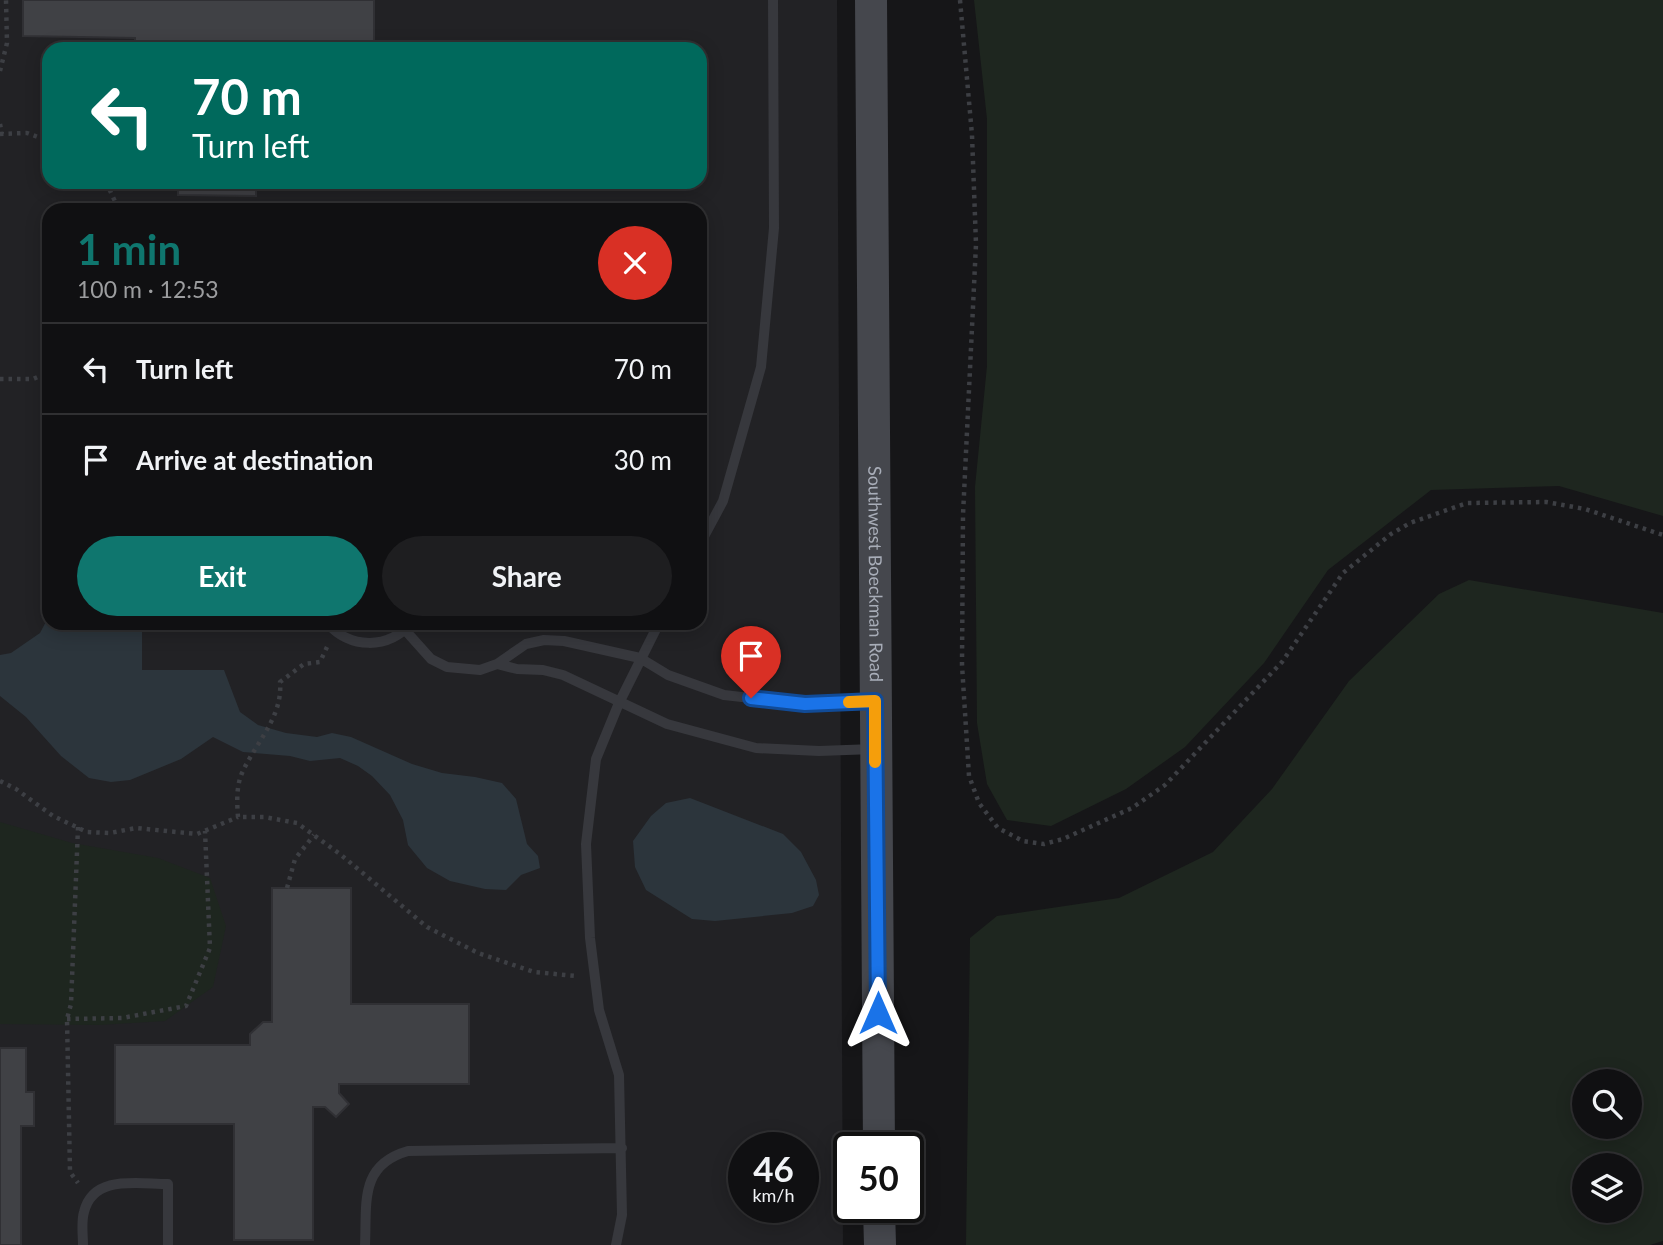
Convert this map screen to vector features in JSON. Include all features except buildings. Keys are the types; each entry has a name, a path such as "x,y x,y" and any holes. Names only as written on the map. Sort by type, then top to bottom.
{"main road":[{"name":"Southwest Boeckman Road","path":"871,0 879,1132"},
{"path":"879,1223 880,1245"}],"lane":[{"path":"707,531 723,500 761,367 775,228 773,0"},
{"path":"335,630 347,639 362,643 392,639 403,630"},
{"path":"411,630 432,659 447,667 480,670 497,664 526,644 544,640 564,641 640,659 668,675 724,695 805,704 875,701"},
{"path":"616,1245 622,1215 618,1075 599,1010 594,976 586,844 596,759 655,630"},
{"path":"497,664 563,676 667,724 756,748 819,751 875,749"},
{"path":"365,1245 367,1189 372,1175 381,1163 394,1155 408,1151 622,1148"},
{"path":"83,1245 83,1213 89,1198 99,1188 111,1184 168,1184 168,1245"}],"path":[{"path":"0,71 7,44 6,0"},
{"path":"960,0 972,135 976,244 963,515 962,665 969,776 979,803 998,828 1023,841 1044,844 1063,839 1132,808 1165,785 1282,662 1343,573 1391,534 1410,523 1467,503 1546,502 1585,509 1663,535"},
{"path":"0,124 1,134 27,133 42,138"},
{"path":"0,379 33,379 42,375"},
{"path":"238,817 236,800 241,775 275,714 281,697 280,682 304,664 320,662 330,630"},
{"path":"0,781 16,789 53,816 87,832 110,833 136,828 197,834 238,817 264,817 297,823 340,854 427,927 478,953 534,972 594,976"},
{"path":"78,827 71,1004 67,1019 70,1172 89,1198"},
{"path":"67,1019 122,1018 186,1006 211,948 205,831"},
{"path":"287,888 295,859 314,835"}],"shaded area":[{"path":"0,0 837,0 842,1132 833,1132 833,1223 843,1223 843,1245 0,1245"},
{"path":"974,0 1663,0 1663,516 1559,486 1431,490 1328,570 1264,663 1185,747 1126,789 1051,826 1007,820 987,784 977,723 975,487 987,366 987,119"},
{"path":"1469,580 1663,613 1663,1241 1650,1245 966,1245 970,938 997,916 1119,898 1213,852 1272,789 1349,681 1439,594"},
{"path":"42,629 142,630 142,670 224,670 240,712 258,725 286,733 317,737 332,733 351,737 412,764 442,773 502,783 516,799 527,844 538,856 540,868 521,875 506,890 485,889 450,881 427,868 408,845 403,820 390,795 372,776 340,758 310,761 290,756 243,752 213,737 181,759 130,780 111,782 89,778 61,756 26,717 0,696 0,655 11,653"},
{"path":"690,798 783,834 801,852 816,880 819,895 813,906 792,913 715,921 692,919 646,890 635,867 633,841 651,816 666,803"},
{"path":"0,822 72,843 158,858 210,878 226,926 213,987 165,1021 99,1025 0,1024"}],"slow traffic":[{"path":"849,702 875,701 875,762"}],"route":[{"path":"751,698 805,704 875,701 878,1013"}]}
